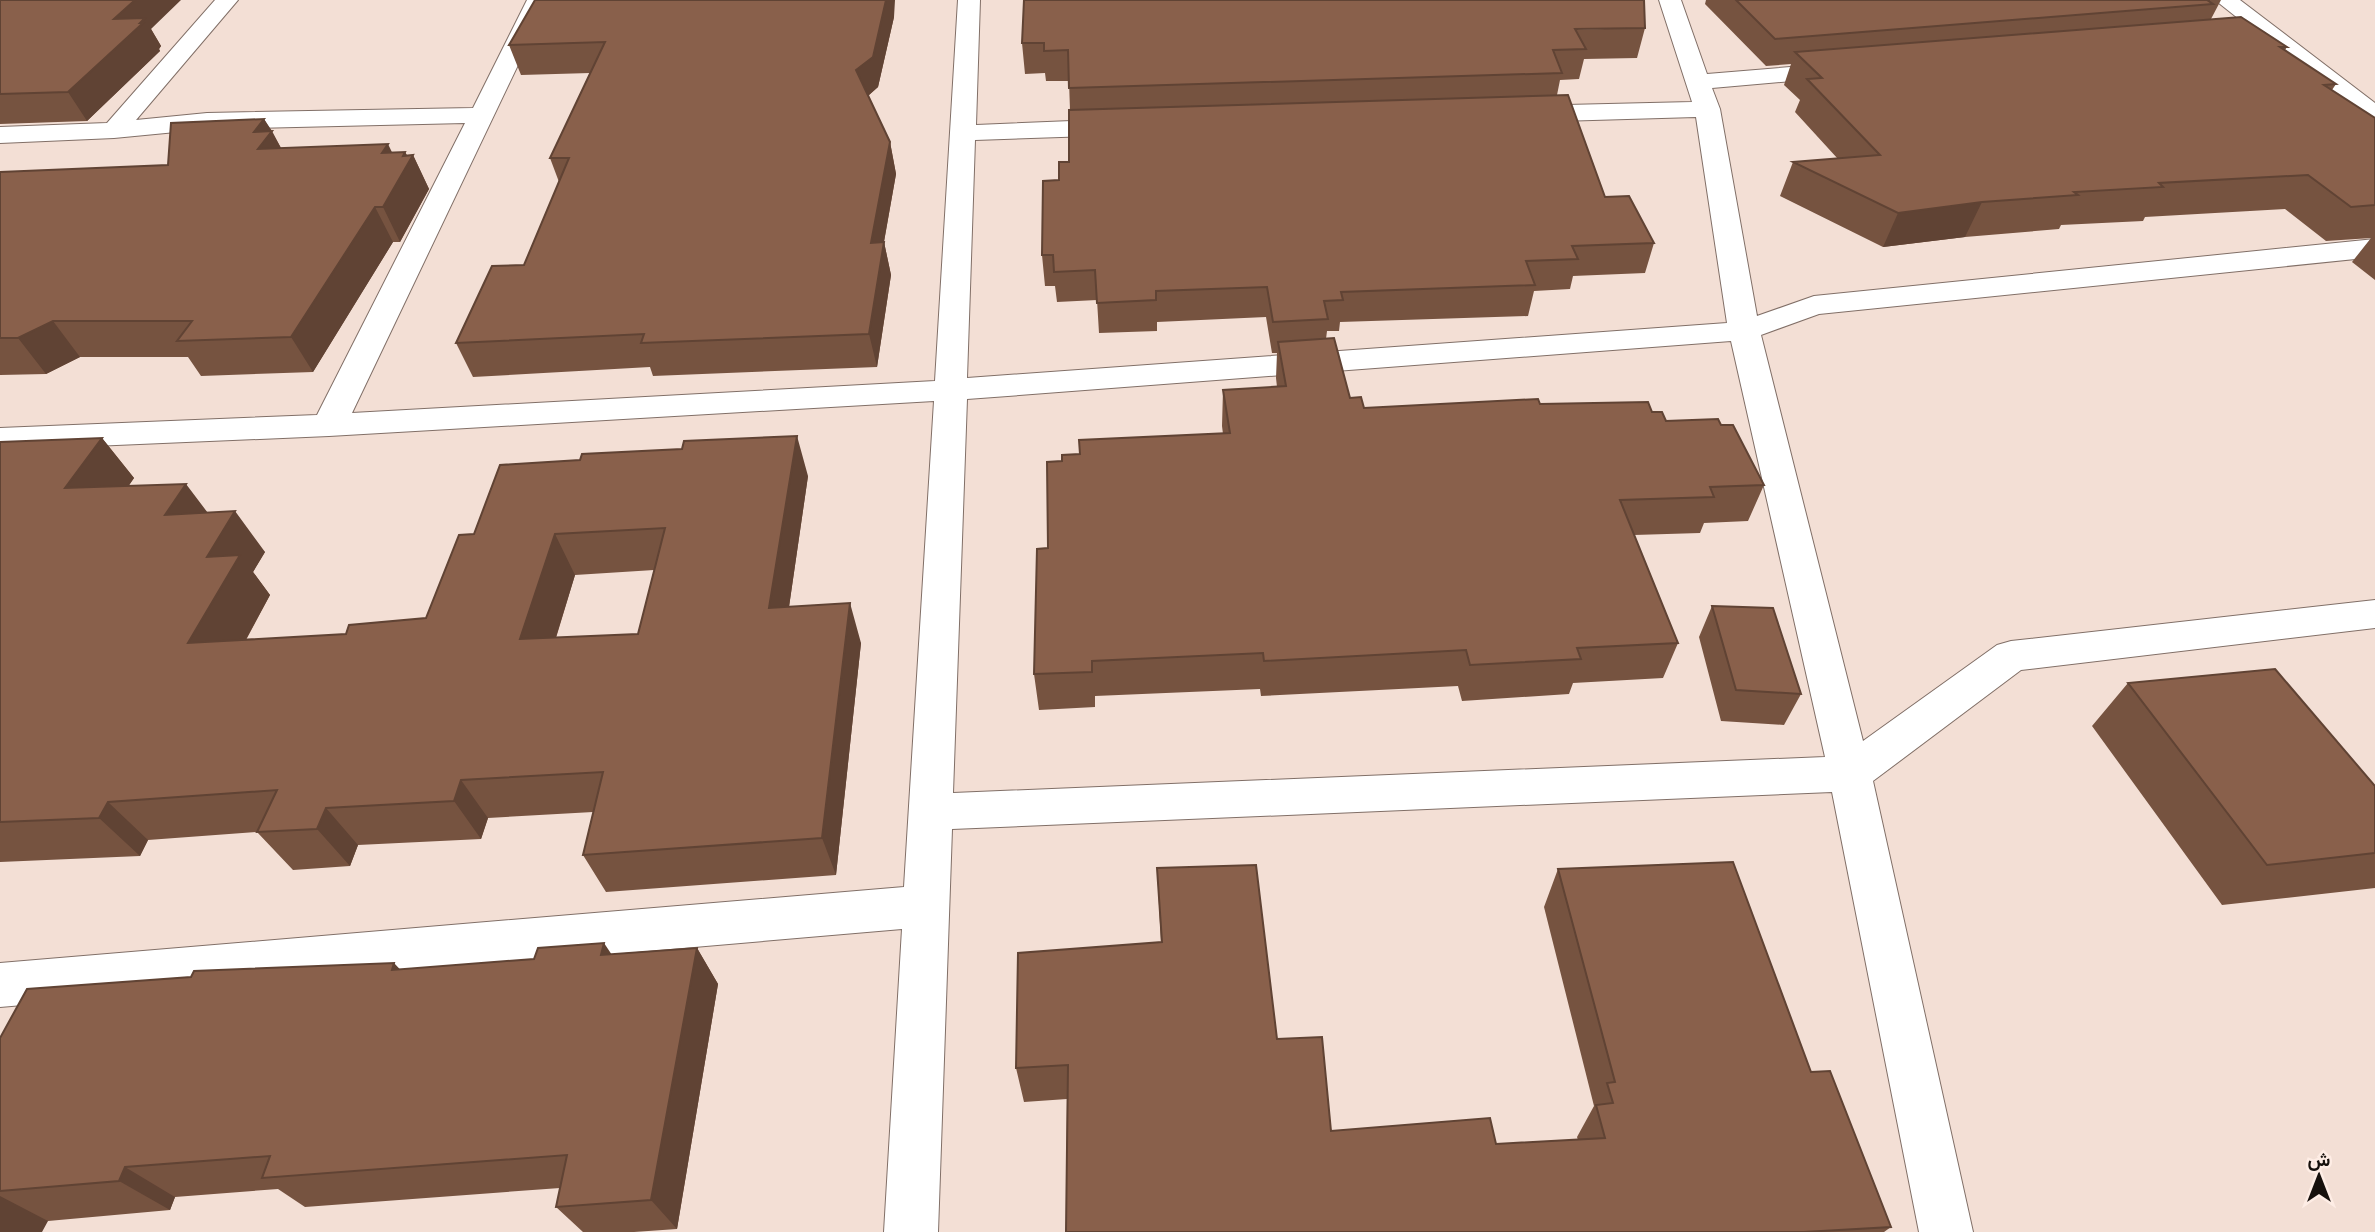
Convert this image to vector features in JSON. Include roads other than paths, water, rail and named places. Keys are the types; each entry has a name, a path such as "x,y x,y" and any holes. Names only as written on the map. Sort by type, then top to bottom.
{"street":[{"path":"114,130 227,0"},
{"path":"329,425 538,0"},
{"path":"911,1232 969,0"},
{"path":"1670,0 1707,109 1744,331 1850,774 1946,1232"},
{"path":"2225,0 2375,116"},
{"path":"2240,37 2268,35"},
{"path":"1698,82 1865,68"},
{"path":"1500,115 1707,109"},
{"path":"0,135 114,130 207,121 480,115"},
{"path":"962,133 1142,127"},
{"path":"0,439 329,425 950,390 1744,331 1814,305 2375,248"},
{"path":"930,812 1850,774 2011,656 2375,614"},
{"path":"4,992 926,906"}]}
